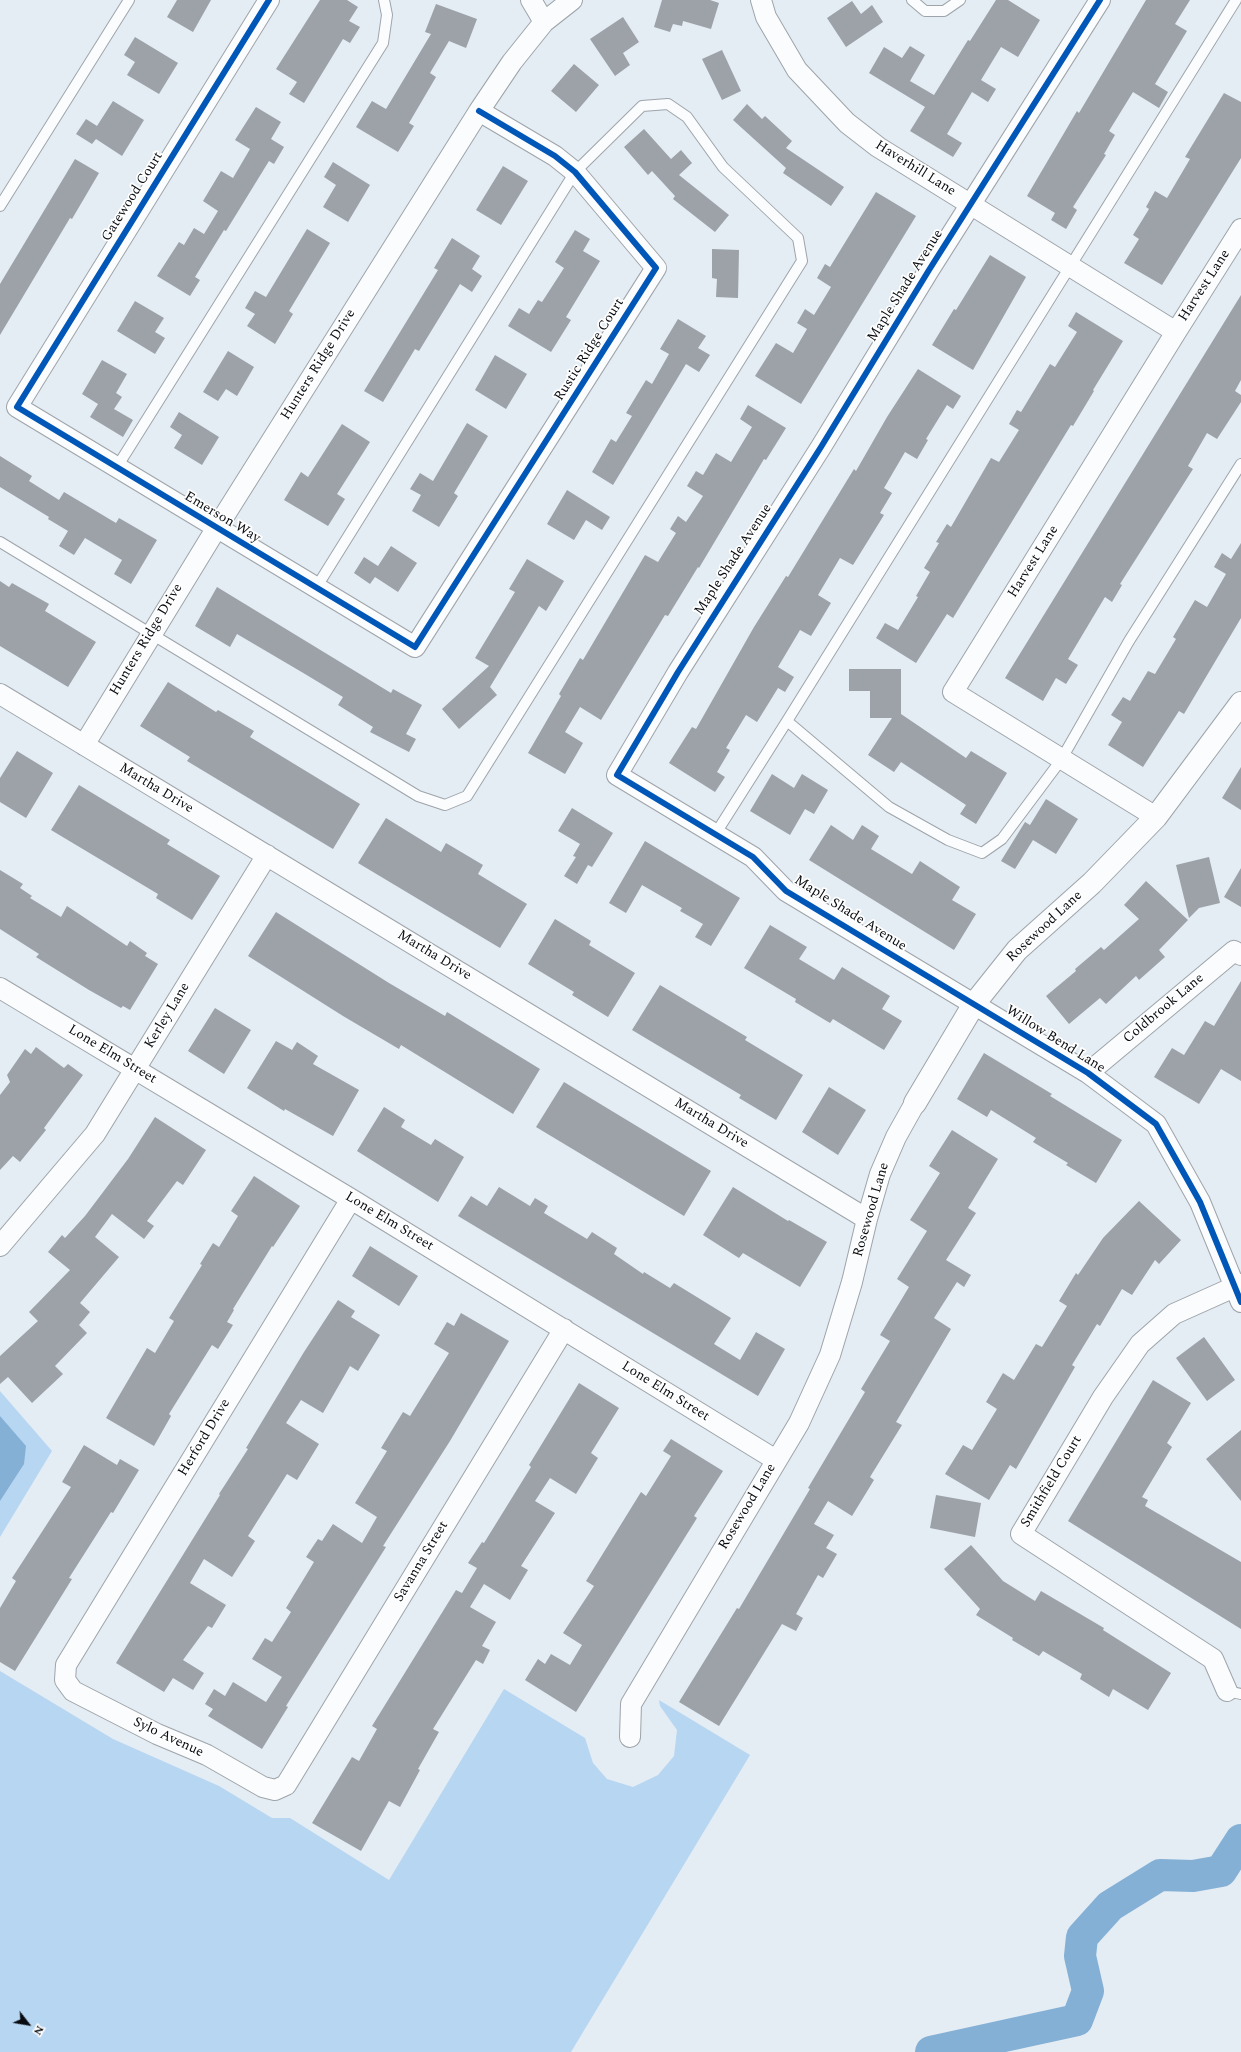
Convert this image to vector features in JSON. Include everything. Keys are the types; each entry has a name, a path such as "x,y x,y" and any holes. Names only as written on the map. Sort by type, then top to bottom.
{"street":[{"name":"Gatewood Court","path":"17,407 269,0"},
{"path":"531,0 544,22"},
{"name":"Hunters Ridge Drive","path":"84,745 216,529 478,111 512,62 544,22 572,0"},
{"name":"Haverhill Lane","path":"761,0 766,17 797,70 846,123 878,146 1176,332"},
{"name":"Maple Shade Avenue","path":"974,1004 786,891 752,857 716,833 618,775 678,672 821,447 929,270 1100,0"},
{"name":"Rustic Ridge Court","path":"415,647 656,268 575,172 555,156 478,111"},
{"name":"Harvest Lane","path":"1156,817 1061,760 953,692 1241,229"},
{"name":"Emerson Way","path":"17,407 216,529 415,647"},
{"name":"Martha Drive","path":"0,694 867,1219"},
{"name":"Rosewood Lane","path":"630,1737 631,1704 799,1423 830,1355 852,1282 867,1219 880,1174 896,1137 915,1103 974,1004 1017,950 1092,883 1156,817 1241,704"},
{"name":"Kerley Lane","path":"0,1246 95,1134 267,855"},
{"name":"Coldbrook Lane","path":"1088,1073 1234,951 1241,955"},
{"name":"Lone Elm Street","path":"0,988 351,1198 776,1460"},
{"name":"Willow Bend Lane","path":"974,1004 1088,1073 1156,1124 1200,1202 1239,1291"},
{"name":"Herford Drive","path":"65,1680 66,1666 351,1198"},
{"name":"Smithfield Court","path":"1234,1692 1213,1659 1021,1534 1102,1397 1140,1344 1174,1314 1239,1291"},
{"name":"Savanna Street","path":"275,1790 286,1785 564,1329"},
{"name":"Sylo Avenue","path":"65,1680 73,1691 156,1734 207,1755 263,1787 275,1790"}],"lane":[{"path":"0,206 129,0"},
{"path":"117,467 383,43 387,15 384,0"},
{"path":"912,0 925,11 944,11 960,0"},
{"path":"716,833 1236,0"},
{"path":"0,542 418,796 444,805 467,796 802,261 798,238 723,167 687,117 668,104 642,106 575,172 316,588"},
{"path":"787,721 889,807 948,840 982,853 1002,838 1061,760 1129,641 1241,464"}],"shaded area":[{"path":"0,1391 52,1451 0,1537"},
{"path":"0,1416 26,1446 24,1464 0,1501"},
{"path":"0,1671 113,1739 219,1786 272,1818 290,1818 389,1880 504,1689 585,1738 593,1763 607,1779 633,1787 658,1775 674,1756 677,1730 660,1706 659,1700 750,1755 571,2052 0,2052"}],"building":[{"path":"177,0 211,0 193,32 167,17"},
{"path":"320,0 347,0 358,7 349,21 360,27 350,43 343,39 304,103 289,94 297,82 276,69"},
{"path":"662,0 710,0 719,3 711,29 683,21 682,26 673,24 670,32 654,27"},
{"path":"996,0 1008,0 1040,20 1018,57 1001,47 981,80 996,89 988,102 972,92 947,134 962,143 953,157 910,131 925,107 869,73 884,47 902,58 910,46 925,55 910,81 934,95 968,40 970,41"},
{"path":"1146,0 1190,0 1175,24 1187,31 1155,84 1168,92 1159,108 1133,92 1109,131 1115,135 1104,154 1106,155 1073,207 1077,210 1066,229 1051,220 1055,213 1027,196 1077,111 1079,113"},
{"path":"852,1 861,14 872,5 883,22 846,47 827,18"},
{"path":"436,4 477,19 466,48 449,41 430,73 436,77 409,123 414,126 398,152 356,127 372,101 386,109 431,34 425,32"},
{"path":"623,17 639,42 623,53 630,65 615,76 590,39"},
{"path":"135,37 178,63 159,94 127,75 135,62 124,55"},
{"path":"722,50 741,91 722,100 702,59"},
{"path":"574,64 599,85 576,112 551,91"},
{"path":"1224,93 1241,102 1241,158 1162,285 1124,263 1139,239 1133,235 1149,209 1146,207 1155,191 1167,198 1190,159 1185,157"},
{"path":"113,101 144,120 122,156 96,139 92,144 76,134 86,119 97,126"},
{"path":"747,104 762,119 765,116 792,141 786,148 844,187 831,206 783,173 786,168 733,120"},
{"path":"256,107 281,122 271,139 284,147 274,164 269,161 226,231 224,230 195,277 200,280 190,296 157,276 179,242 184,245 194,228 204,234 218,211 203,201 221,171 233,178 250,149 235,140"},
{"path":"644,129 671,159 681,150 692,163 679,175 729,215 715,232 673,199 675,196 652,171 648,175 624,147"},
{"path":"75,159 99,173 72,219 70,218 0,335 0,284"},
{"path":"333,162 370,185 348,222 323,207 336,185 324,177"},
{"path":"503,166 528,181 501,225 476,210"},
{"path":"876,192 916,216 801,404 755,376 776,343 793,353 807,329 797,323 805,309 814,315 831,287 817,278 825,264 830,267"},
{"path":"307,229 330,243 289,311 293,314 275,344 247,326 255,314 245,308 255,291 266,297"},
{"path":"575,230 590,239 583,251 600,261 566,317 571,320 551,352 508,326 519,308 529,314 538,300 542,302 564,268 555,262"},
{"path":"452,238 480,256 472,269 482,276 472,292 460,284 419,351 415,349 383,402 364,391 438,270 434,268"},
{"path":"712,249 739,250 738,298 716,297 717,279 712,278"},
{"path":"990,255 1026,277 973,370 932,345 954,309 956,310"},
{"path":"1241,295 1241,380 1235,391 1241,395 1241,402 1217,439 1207,433 1188,466 1193,469 1120,584 1122,585 1112,602 1105,597 1068,659 1078,665 1066,684 1056,678 1043,701 1005,678"},
{"path":"135,301 164,318 155,332 165,338 155,354 117,331"},
{"path":"1076,312 1123,341 1073,426 1071,425 953,618 947,614 916,663 876,638 885,623 898,630 918,597 916,596 930,572 924,568 939,543 936,542 947,524 951,527 991,458 999,462 1019,430 1009,424 1017,410 1021,412 1050,364 1055,367 1077,332 1068,326"},
{"path":"678,319 706,336 698,348 710,355 699,372 686,364 613,485 592,472 611,439 616,442 632,416 626,413 646,380 652,384 669,354 660,349"},
{"path":"228,351 254,367 237,396 226,389 218,401 203,392"},
{"path":"495,355 527,374 506,409 475,390"},
{"path":"102,360 127,374 116,393 122,397 114,409 133,420 123,437 90,417 98,404 82,394"},
{"path":"918,369 961,396 953,409 947,405 926,439 928,440 917,459 905,452 884,488 892,493 880,513 884,515 853,565 840,558 818,595 831,603 811,636 800,630 778,667 794,677 785,692 778,688 757,722 746,715 726,748 730,750 717,772 725,777 715,792 669,763 692,727 696,729 754,627 786,576 788,577 854,469 856,471 887,417"},
{"path":"748,405 786,428 766,460 764,459 699,568 698,567 668,616 665,615 601,720 580,707 565,732 583,743 565,774 528,753 561,696 559,694 580,658 583,660 645,555 658,562 676,533 670,529 678,516 686,522 703,496 687,486 696,471 703,475 716,453 731,462 752,427 740,419"},
{"path":"179,412 219,437 202,465 174,448 182,435 170,427"},
{"path":"467,423 488,436 454,493 458,496 439,527 412,511 421,495 410,489 420,473 433,481"},
{"path":"342,424 370,442 337,494 345,499 328,526 284,500 301,472 308,477"},
{"path":"0,456 32,476 29,481 59,500 64,492 116,523 119,518 157,540 131,584 114,574 122,560 85,538 74,555 59,546 68,531 48,519 49,517 0,487"},
{"path":"567,490 610,517 602,530 586,520 574,540 547,524"},
{"path":"1241,543 1241,618 1184,714 1179,711 1143,767 1108,745 1122,722 1111,715 1123,697 1130,701 1148,671 1155,674 1176,639 1173,637 1195,600 1207,607 1226,574 1214,567 1222,553 1231,559"},
{"path":"391,546 417,563 398,592 375,577 370,584 354,573 364,557 378,566"},
{"path":"527,559 564,581 546,611 539,606 490,687 497,695 459,729 442,709 489,666 475,658 515,592 509,589"},
{"path":"0,581 9,587 12,583 49,604 45,611 96,642 68,687 0,646"},
{"path":"217,587 391,693 393,689 422,705 406,734 416,739 409,752 370,732 373,727 338,705 343,697 305,674 237,634 230,647 195,626"},
{"path":"849,669 901,669 901,714 966,758 971,751 1007,773 976,824 960,814 966,805 901,762 894,772 868,755 892,718 870,718 870,691 849,691"},
{"path":"168,682 216,712 218,710 254,731 250,737 360,804 333,849 187,761 190,757 140,726"},
{"path":"17,751 53,773 26,818 0,802 0,778"},
{"path":"1241,767 1241,810 1222,798"},
{"path":"772,774 794,788 802,774 828,790 814,814 805,809 790,835 750,811"},
{"path":"79,785 170,840 167,844 220,876 192,920 156,898 158,894 51,830"},
{"path":"1046,799 1078,819 1056,854 1033,840 1015,869 1001,861 1025,822 1030,825"},
{"path":"572,808 613,833 592,867 588,865 577,884 564,876 576,857 573,856 580,844 558,831"},
{"path":"386,818 441,852 446,843 483,865 478,874 527,904 500,948 358,863"},
{"path":"831,825 853,840 862,825 879,836 871,849 912,874 920,861 960,887 952,900 976,914 954,950 809,860"},
{"path":"645,841 740,898 711,946 695,937 703,924 680,911 682,908 642,885 626,913 609,903"},
{"path":"1209,857 1220,903 1199,908 1189,918 1176,865"},
{"path":"1241,868 1241,907 1224,897"},
{"path":"0,870 23,884 20,888 32,896 30,898 61,917 67,906 127,946 130,941 147,953 145,956 158,964 130,1010 123,1006 121,1008 89,990 36,957 39,954 0,929"},
{"path":"1146,881 1188,920 1159,950 1165,957 1139,980 1136,976 1106,1004 1100,998 1069,1024 1046,996 1076,971 1075,969 1101,947 1104,950 1139,919 1124,905"},
{"path":"276,912 389,983 445,1016 447,1012 540,1069 513,1114 401,1045 399,1049 343,1016 248,956"},
{"path":"555,919 591,941 589,945 635,973 608,1017 572,995 574,992 528,964"},
{"path":"770,925 807,947 799,959 834,980 842,967 890,996 882,1009 902,1021 884,1050 833,1019 830,1023 795,1002 796,999 744,968"},
{"path":"1241,981 1241,1081 1221,1069 1199,1104 1154,1077 1172,1048 1184,1055 1205,1021 1214,1026"},
{"path":"660,985 747,1037 745,1040 803,1075 776,1120 739,1098 741,1095 632,1030"},
{"path":"215,1008 251,1030 224,1074 188,1051"},
{"path":"276,1041 292,1050 297,1042 318,1056 313,1064 359,1090 333,1136 285,1109 284,1111 247,1088"},
{"path":"36,1047 64,1068 68,1064 83,1075 44,1128 46,1130 20,1162 13,1156 0,1170 0,1095 10,1082 7,1075 25,1049 31,1054"},
{"path":"984,1053 1052,1094 1050,1096 1122,1140 1096,1183 1066,1165 1068,1163 1033,1142 1036,1138 991,1110 987,1117 957,1099"},
{"path":"564,1082 711,1171 684,1216 536,1127"},
{"path":"829,1087 866,1110 838,1155 802,1132"},
{"path":"384,1107 405,1120 401,1127 431,1145 435,1139 464,1157 438,1202 357,1151"},
{"path":"155,1117 206,1150 183,1185 177,1181 147,1221 154,1226 144,1239 112,1214 95,1237 119,1257 80,1303 90,1312 79,1325 87,1333 55,1366 63,1374 32,1403 8,1377 0,1384 0,1356 38,1321 29,1312 70,1270 48,1252 62,1235 65,1238 85,1216 128,1159"},
{"path":"952,1130 998,1159 968,1208 976,1213 946,1260 971,1275 964,1287 957,1282 934,1318 951,1329 896,1422 902,1425 870,1477 874,1480 852,1516 828,1501 814,1524 834,1535 826,1548 837,1554 823,1578 818,1575 796,1614 803,1618 796,1631 782,1624 719,1726 679,1702 737,1608 739,1609 810,1489 808,1488 865,1392 861,1389 890,1341 880,1335 909,1287 897,1279 927,1231 910,1220 940,1173 929,1166"},
{"path":"254,1176 300,1206 273,1247 272,1246 233,1309 234,1310 227,1322 233,1325 218,1349 212,1345 169,1414 171,1416 154,1446 106,1418 147,1348 155,1353 174,1321 169,1318 202,1265 200,1264 213,1243 219,1247 238,1216 231,1211"},
{"path":"499,1187 530,1206 535,1198 548,1206 544,1213 587,1239 592,1232 617,1248 614,1254 643,1274 644,1272 670,1288 674,1283 731,1318 714,1344 740,1360 756,1332 785,1349 758,1396 458,1216 471,1196 487,1206"},
{"path":"733,1187 788,1221 789,1220 827,1242 800,1287 743,1253 739,1258 703,1235"},
{"path":"1139,1201 1181,1240 1159,1264 1155,1260 1132,1295 1122,1289 1100,1326 1097,1324 1072,1365 1075,1367 1016,1469 1010,1465 989,1500 945,1474 963,1445 972,1450 997,1409 986,1402 1003,1373 1014,1380 1036,1344 1042,1347 1067,1306 1059,1301 1076,1273 1078,1275 1103,1238"},
{"path":"370,1246 418,1276 399,1306 352,1276"},
{"path":"338,1300 355,1311 351,1317 380,1335 358,1371 350,1366 323,1413 301,1400 286,1423 319,1444 297,1480 287,1474 248,1536 255,1541 232,1577 204,1559 190,1583 226,1605 212,1628 208,1626 183,1660 204,1673 193,1690 173,1678 164,1692 116,1663 248,1449 246,1448 304,1352"},
{"path":"461,1313 509,1341 450,1441 383,1546 386,1547 286,1706 288,1707 262,1749 208,1716 213,1709 205,1704 214,1689 225,1696 233,1682 266,1702 282,1677 252,1659 265,1638 272,1642 291,1612 286,1608 314,1562 306,1557 318,1539 322,1541 333,1524 362,1543 377,1517 355,1503 387,1451 381,1448 403,1412 410,1416 449,1353 434,1344 447,1322 454,1326"},
{"path":"1204,1337 1235,1380 1207,1401 1176,1358"},
{"path":"1153,1380 1191,1403 1167,1443 1172,1447 1142,1497 1148,1500 1145,1506 1241,1562 1241,1629 1068,1521"},
{"path":"579,1383 619,1408 591,1453 598,1458 576,1494 550,1478 535,1501 555,1513 521,1566 528,1570 510,1600 484,1584 470,1607 496,1622 482,1646 490,1650 483,1664 476,1660 433,1729 439,1732 418,1769 420,1770 400,1807 389,1801 361,1851 312,1823 352,1757 359,1761 377,1729 372,1726 456,1590 462,1593 477,1568 468,1563 482,1542 484,1543 531,1467 529,1465"},
{"path":"1241,1430 1241,1501 1206,1459"},
{"path":"671,1439 723,1471 694,1516 697,1518 576,1712 525,1680 538,1659 545,1664 551,1654 570,1665 582,1645 563,1633 594,1586 586,1581 641,1492 646,1496 671,1456 663,1451"},
{"path":"84,1445 117,1465 120,1459 139,1470 113,1513 111,1512 69,1578 72,1579 15,1671 0,1662 0,1608 16,1581 12,1578 71,1487 62,1482"},
{"path":"936,1495 981,1503 975,1537 930,1528"},
{"path":"971,1545 1003,1581 1035,1601 1041,1591 1104,1628 1103,1630 1171,1673 1148,1710 1113,1689 1109,1697 1080,1679 1082,1674 1043,1651 1039,1656 1012,1640 1013,1638 976,1615 980,1609 944,1569"}],"waterway":[{"path":"931,2052 1077,2020 1088,1991 1080,1956 1082,1937 1110,1906 1160,1875 1193,1876 1221,1871 1241,1840"}],"cycle path":[{"path":"269,0 17,407 415,647 656,268 575,172 555,156 479,111"},
{"path":"1100,0 929,270 821,447 678,672 617,775 753,857 786,891 1088,1073 1156,1124 1200,1202 1241,1302"}]}
